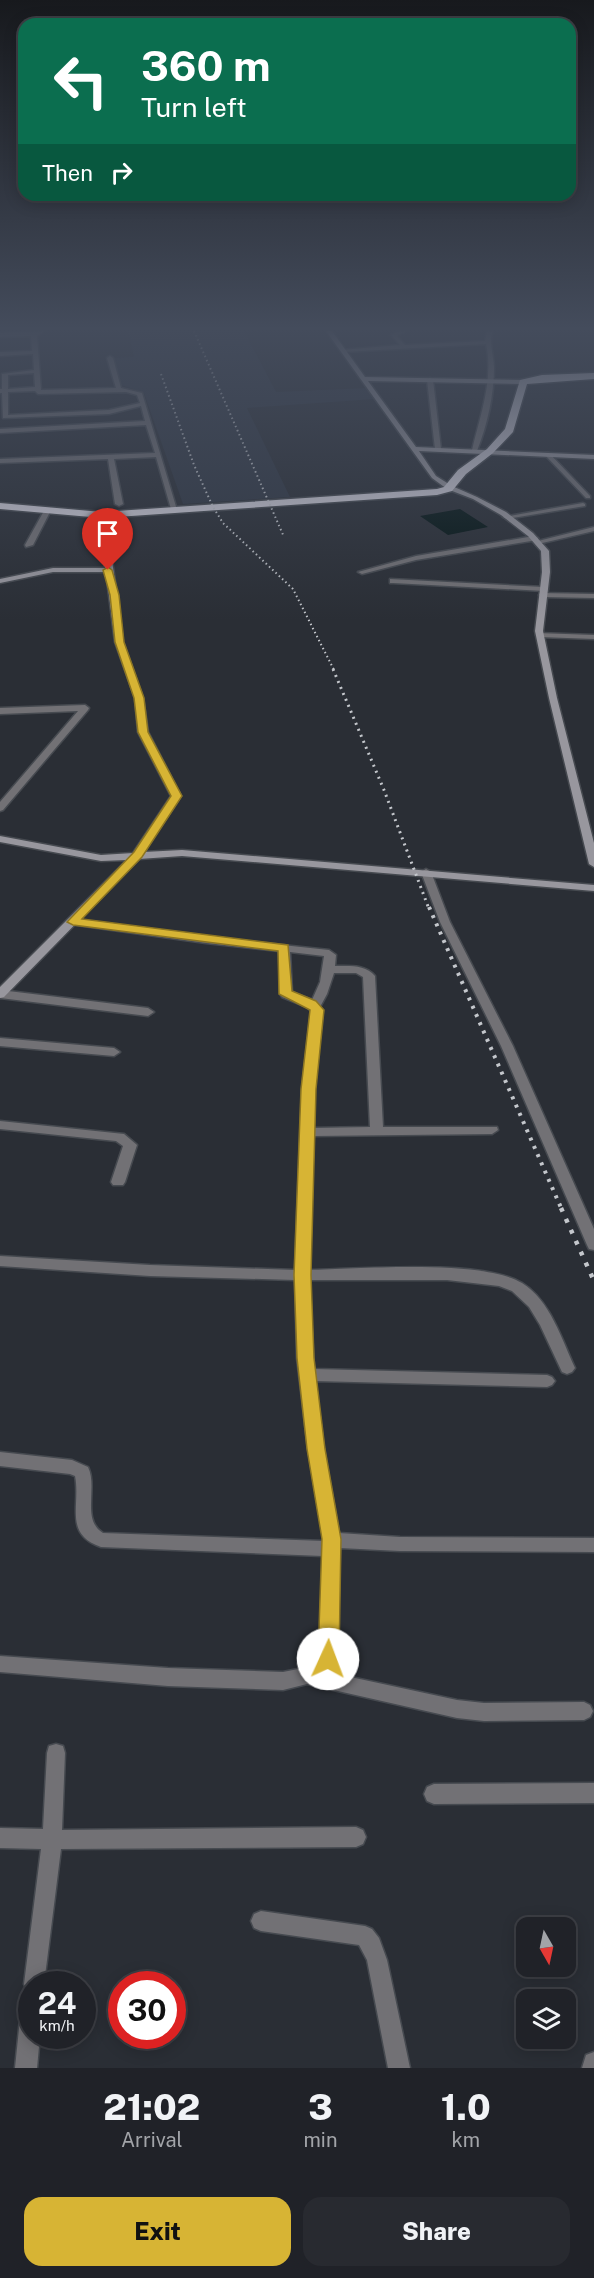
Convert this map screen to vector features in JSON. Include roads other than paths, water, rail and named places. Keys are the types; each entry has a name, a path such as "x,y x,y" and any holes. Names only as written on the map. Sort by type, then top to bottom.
{"highway":[{"path":"0,506 102,515 448,489 462,472 490,451 511,428"}],"main road":[{"path":"399,428 434,477 448,489 472,497 507,517 536,540 545,551 540,635 553,698 594,864"},
{"path":"414,449 594,457"},
{"path":"3,988 73,922 138,854 176,796 143,732 139,698 119,642 115,595 108,570 102,515"},
{"path":"0,581 52,570 108,570"},
{"path":"0,839 101,858 182,853 594,888"}],"street":[{"path":"0,431 65,428"},
{"path":"149,428 175,509"},
{"path":"436,428 438,449"},
{"path":"475,450 480,428"},
{"path":"547,454 588,497"},
{"path":"0,461 157,455"},
{"path":"111,458 119,504"},
{"path":"507,517 583,504"},
{"path":"29,545 47,510"},
{"path":"362,572 416,558 594,530"},
{"path":"393,581 594,596"},
{"path":"540,635 594,637"},
{"path":"0,711 85,708 0,808"},
{"path":"426,872 444,922 507,1046 594,1245"},
{"path":"0,1664 168,1677 283,1681 308,1676 325,1667 328,1659 332,1544 316,1449 307,1375 302,1275 307,1132 315,1006 322,996 329,970 330,955 326,951 284,948 73,922"},
{"path":"284,948 286,994 315,1006"},
{"path":"329,970 365,971 369,976 377,1131"},
{"path":"3,988 148,1012"},
{"path":"0,1042 114,1052"},
{"path":"0,1125 119,1137 129,1145 118,1182"},
{"path":"307,1132 492,1130"},
{"path":"0,1261 302,1275 460,1275 500,1280 516,1286 530,1298 541,1314 567,1368"},
{"path":"307,1375 547,1381"},
{"path":"0,1459 72,1467 82,1472 85,1481 84,1527 90,1536 100,1540 594,1545"},
{"path":"308,1676 457,1709 484,1712 585,1711"},
{"path":"36,1971 52,1839 56,1753"},
{"path":"434,1794 594,1793"},
{"path":"0,1838 356,1837"},
{"path":"261,1921 365,1936 372,1945 377,1960 399,2068"},
{"path":"26,2068 28,2049"},
{"path":"593,2068 594,2063"}],"railway":[{"path":"180,428 194,465 223,523 293,589 334,670"},
{"path":"236,428 284,537"},
{"path":"333,669 384,790 429,909"},
{"path":"429,907 562,1210"},
{"path":"561,1208 594,1281"}]}
